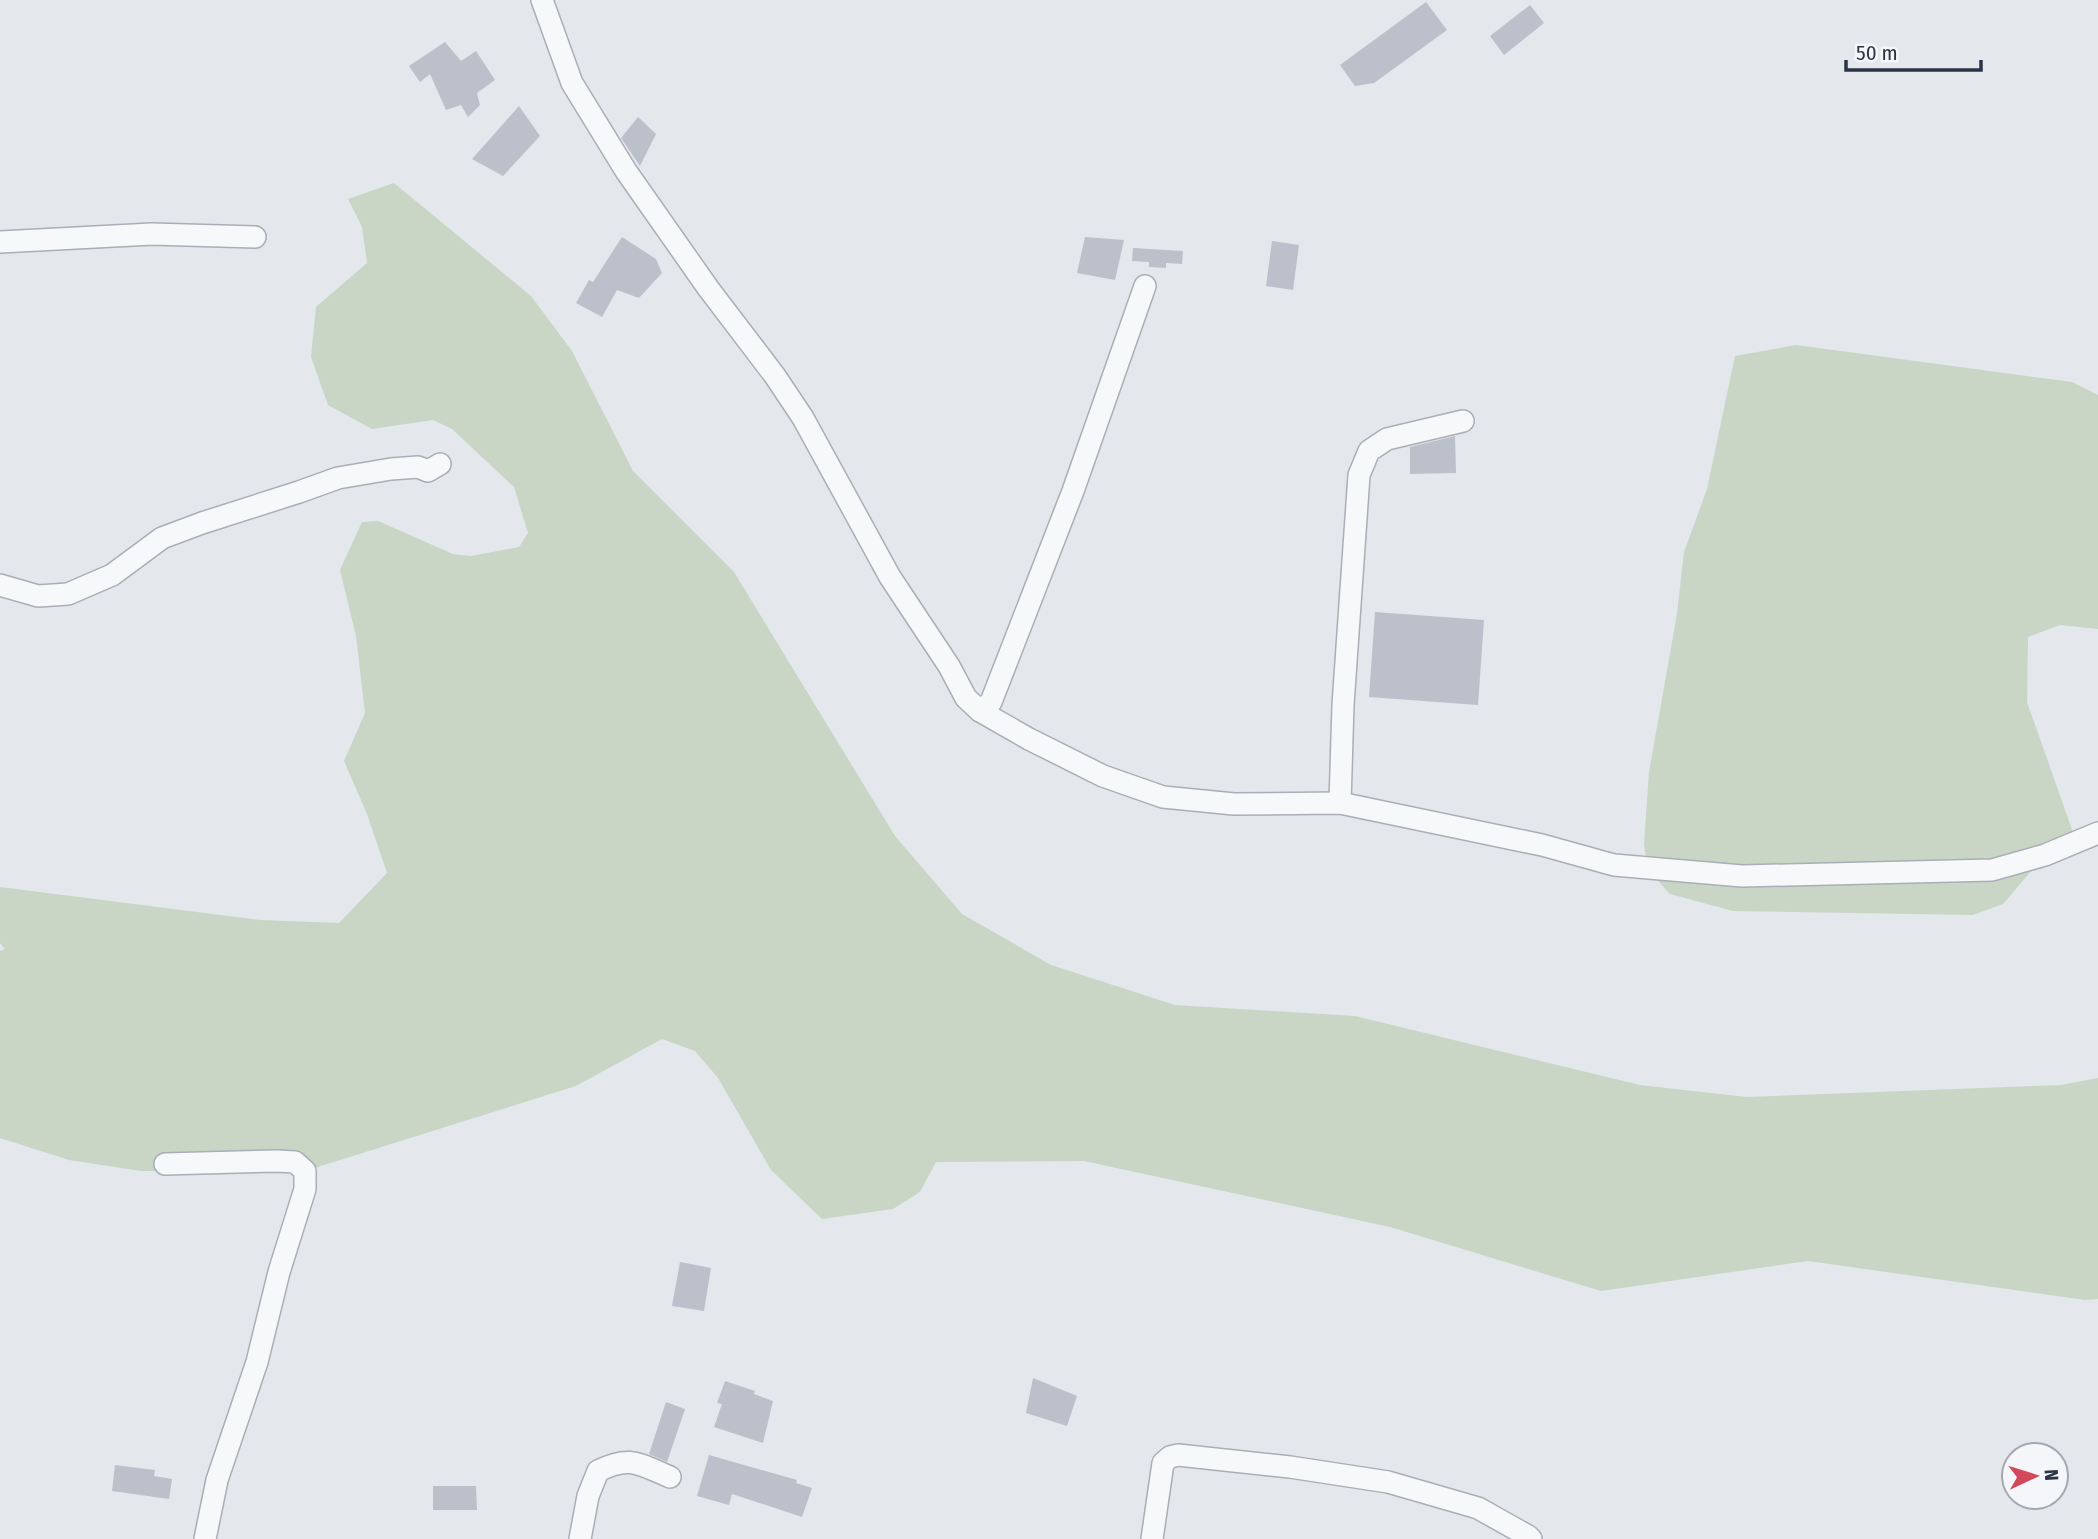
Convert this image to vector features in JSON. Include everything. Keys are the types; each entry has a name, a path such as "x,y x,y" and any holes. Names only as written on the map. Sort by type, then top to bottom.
{"street":[{"path":"542,0 572,83 626,171 803,418 890,577 949,666 966,698 980,711 1029,739 1103,776 1163,797 1234,804 1340,803 1542,845 1614,865 1742,876 1992,870 2045,855 2098,833"},
{"path":"0,242 152,234 255,237"},
{"path":"980,711 990,702 1073,491 1145,286"},
{"path":"1340,803 1343,705 1359,475 1369,452 1387,439 1463,421"},
{"path":"0,585 38,596 68,594 112,575 162,538 202,523 338,478 391,469 418,467 428,471 440,464"},
{"path":"165,1164 277,1161 295,1162 304,1171 305,1189 279,1272 257,1362 217,1480 205,1539"},
{"path":"1152,1539 1163,1463 1178,1455 1290,1467 1415,1488 1478,1508 1531,1539"},
{"path":"580,1539 588,1496 597,1471 615,1462 634,1462 670,1477"}],"green space":[{"path":"394,183 531,296 572,351 633,471 734,572 895,836 962,914 1051,965 1175,1005 1355,1016 1640,1085 1747,1097 2061,1085 2098,1078 2098,1299 2085,1300 1808,1261 1601,1291 1390,1227 1084,1161 936,1162 920,1192 893,1209 822,1219 771,1170 718,1078 695,1051 662,1039 576,1086 305,1171 141,1171 69,1160 0,1138 0,951 5,949 0,943 0,887 260,920 339,923 387,873 367,814 344,761 365,713 356,636 340,570 362,522 378,521 453,554 471,556 519,547 528,533 514,487 452,429 433,420 372,429 328,405 311,357 316,307 367,263 362,227 348,199"},
{"path":"1796,345 2072,382 2098,395 2098,629 2060,625 2028,637 2027,702 2075,838 2045,855 2003,904 1973,915 1733,911 1670,894 1648,870 1644,844 1649,772 1677,614 1684,552 1707,489 1735,356"}],"building":[{"path":"1426,2 1447,30 1374,83 1355,86 1340,65"},
{"path":"1530,5 1544,23 1504,55 1490,36"},
{"path":"445,42 461,61 476,51 495,80 477,93 480,105 468,117 461,105 446,110 430,74 420,82 409,66"},
{"path":"519,106 540,136 503,176 472,159"},
{"path":"638,117 656,134 640,166 621,138"},
{"path":"622,237 656,259 662,273 639,298 617,290 602,317 576,303 589,280 593,282"},
{"path":"1085,237 1124,240 1115,280 1077,273"},
{"path":"1272,241 1299,245 1293,290 1266,286"},
{"path":"1133,248 1183,251 1182,264 1166,263 1166,268 1149,267 1149,262 1132,261"},
{"path":"1455,436 1456,473 1410,474 1410,447"},
{"path":"1375,612 1484,620 1478,705 1369,697"},
{"path":"680,1262 711,1268 704,1311 672,1306"},
{"path":"1033,1378 1077,1396 1067,1426 1026,1413"},
{"path":"725,1381 755,1391 754,1394 773,1401 763,1443 714,1427 722,1404 717,1403"},
{"path":"666,1402 685,1409 667,1462 649,1454"},
{"path":"709,1455 797,1480 796,1483 812,1488 802,1517 732,1494 729,1505 697,1496"},
{"path":"115,1465 155,1470 154,1476 172,1479 169,1499 112,1491"},
{"path":"433,1486 476,1486 477,1510 433,1510"}]}
